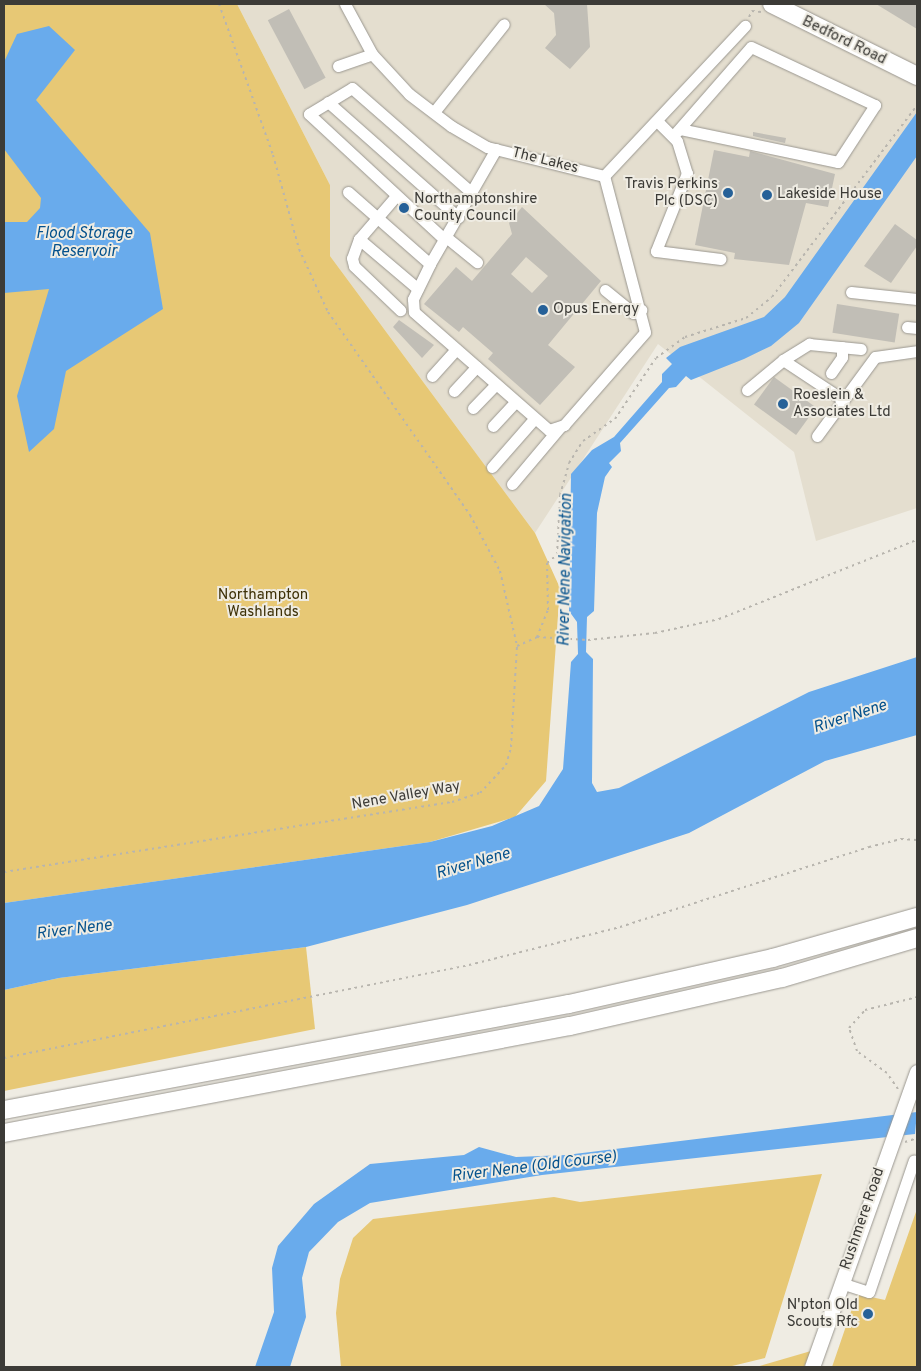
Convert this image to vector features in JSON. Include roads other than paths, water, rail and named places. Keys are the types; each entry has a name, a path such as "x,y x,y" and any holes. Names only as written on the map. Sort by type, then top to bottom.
{"highway":[{"name":"Bedford Road","path":"772,4 917,76"},
{"path":"4,1110 569,1004 773,958 917,917"},
{"path":"4,1133 570,1026 782,978 917,938"}],"main road":[{"name":"Rushmere Road","path":"812,1367 903,1103 917,1072"}],"street":[{"name":"The Lakes","path":"346,4 372,54 434,112 496,149 604,176"},
{"path":"434,112 504,24"},
{"path":"512,484 645,332 641,310 625,265 604,176 658,121 745,26"},
{"path":"658,121 676,133 838,162 875,105 751,47 676,133"},
{"path":"338,66 372,54"},
{"path":"472,193 352,88 309,114 310,118 396,196 445,238 477,262"},
{"path":"328,102 458,217"},
{"path":"676,133 687,173 656,251 721,259"},
{"path":"496,149 430,264 418,289 414,312 534,419 549,430 560,427"},
{"path":"348,192 430,264"},
{"path":"396,196 359,239 352,252 354,266 400,310"},
{"path":"359,239 418,289"},
{"path":"605,290 633,313 641,310"},
{"path":"852,292 917,299"},
{"path":"747,390 783,360 810,344 861,349"},
{"path":"831,373 842,356 842,347"},
{"path":"432,376 456,349"},
{"path":"817,436 842,399 876,357 917,351"},
{"path":"783,360 842,399"},
{"path":"454,390 476,367"},
{"path":"474,408 495,385"},
{"path":"493,426 515,402"},
{"path":"492,467 534,419"},
{"path":"841,1283 868,1292 914,1160"}],"water":[{"name":"Flood Storage Reservoir","path":"49,26 75,50 36,100 150,233 163,309 66,371 54,429 29,452 17,396 49,289 4,293 4,222 27,222 40,208 41,198 4,149 4,62 17,34"},
{"name":"River Nene","path":"917,112 917,156 799,323 771,346 744,359 691,380 686,376 676,387 669,388 620,443 621,451 609,463 612,467 605,477 597,513 594,611 587,617 586,652 593,659 592,783 597,792 619,788 809,692 917,657 917,735 825,761 689,833 467,905 306,947 59,978 4,990 4,903 430,842 492,826 539,806 563,769 571,662 578,654 577,622 569,611 571,474 592,450 614,437 662,382 662,374 672,364 666,358 680,347 764,317 785,297"},
{"name":"River Nene (Old Course)","path":"917,1112 915,1134 542,1175 370,1203 338,1222 309,1252 302,1278 306,1317 290,1367 255,1367 274,1312 272,1268 278,1246 314,1204 370,1164 464,1155 479,1147 516,1157 566,1155"}],"place":[{"name":"Travis Perkins Plc (DSC)","path":"728,193"},
{"name":"Lakeside House","path":"767,195"},
{"name":"Northamptonshire County Council","path":"404,208"},
{"name":"Opus Energy","path":"543,310"},
{"name":"Roeslein & Associates Ltd","path":"783,404"},
{"name":"N'pton Old Scouts Rfc","path":"868,1314"}],"water label":[{"name":"River Nene Navigation","path":"566,570"}],"park label":[{"name":"Northampton Washlands","path":"263,604"}]}
